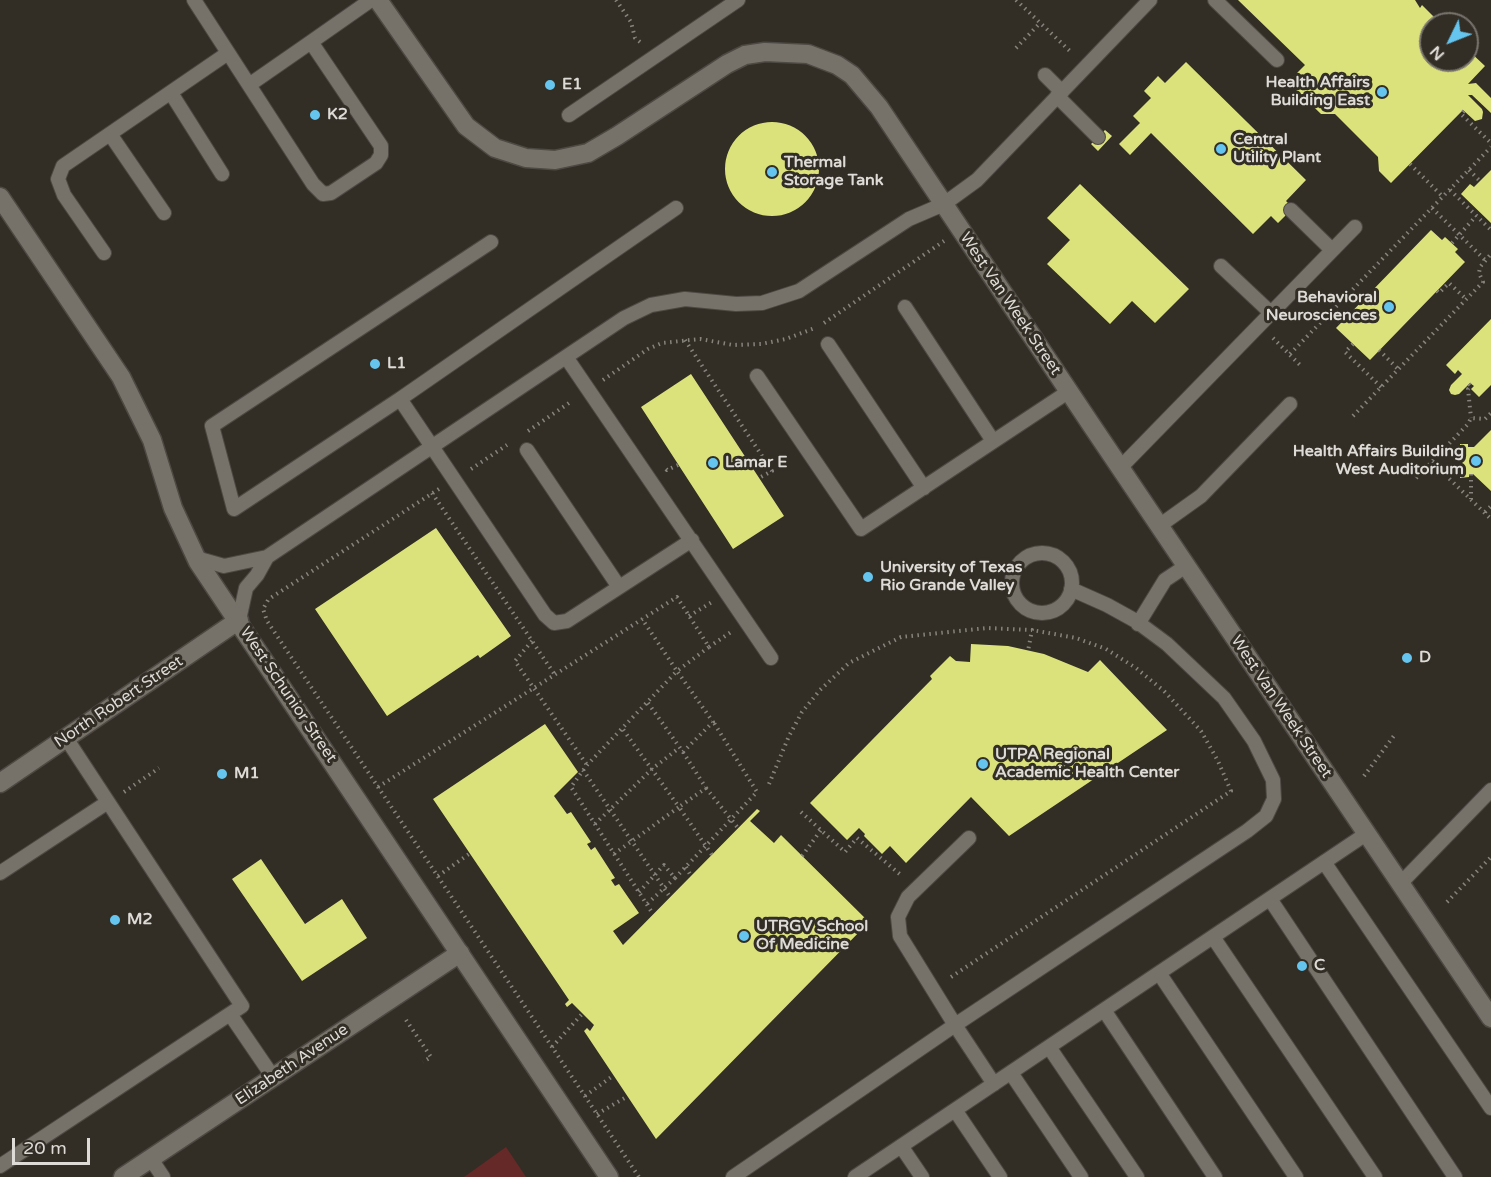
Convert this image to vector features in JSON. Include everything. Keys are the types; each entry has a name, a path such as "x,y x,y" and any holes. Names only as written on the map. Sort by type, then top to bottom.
{"street":[{"name":"West Van Week Street","path":"378,0 466,126 495,148 517,156 555,160 588,153 618,136 696,83 745,55 765,52 808,54 837,65 861,84 879,107 1068,392 1491,1018"},
{"name":"West Schunior Street","path":"0,197 121,377 152,440 173,508 196,558 609,1177"},
{"name":"North Robert Street","path":"0,783 239,620"},
{"name":"Elizabeth Avenue","path":"123,1177 460,953"}],"lane":[{"path":"194,0 313,184 323,194 331,193 376,163 381,155 381,146 311,42"},
{"path":"249,85 371,0"},
{"path":"568,115 738,0"},
{"path":"196,558 224,566 267,557 626,317 651,305 686,298 736,304 762,303 787,297 810,284 909,219 944,204 977,180 1150,0"},
{"path":"1215,0 1277,60"},
{"path":"104,253 64,195 58,179 63,166 228,53"},
{"path":"1045,75 1098,137"},
{"path":"171,93 222,174"},
{"path":"110,134 164,213"},
{"path":"491,242 212,426 234,509 400,399 676,208"},
{"path":"1291,210 1332,250"},
{"path":"1120,468 1355,227"},
{"path":"1221,266 1271,313"},
{"path":"905,307 993,441"},
{"path":"828,344 924,488"},
{"path":"566,357 771,658"},
{"path":"757,376 861,530 1068,392"},
{"path":"400,399 545,615 554,622 567,621 692,540"},
{"path":"1160,526 1201,496 1290,404"},
{"path":"527,450 620,586"},
{"path":"1044,553 1062,561 1068,569 1071,589 1062,606 1054,611 1035,612 1026,609 1013,594 1012,575 1024,558 1044,553"},
{"path":"239,620 246,588 257,575 267,557"},
{"path":"1138,624 1165,580 1186,566"},
{"path":"733,1177 954,1025 1238,837 1266,816 1274,799 1273,780 1254,741 1224,698 1167,644 1107,605 1071,589"},
{"path":"0,1166 242,1006 66,738"},
{"path":"1400,884 1491,790"},
{"path":"0,873 108,802"},
{"path":"855,1177 1366,834"},
{"path":"969,838 908,897 898,917 900,936 954,1025 994,1084"},
{"path":"1324,862 1491,1108"},
{"path":"1270,899 1455,1177"},
{"path":"1213,937 1375,1177"},
{"path":"1158,973 1296,1177"},
{"path":"1104,1010 1215,1177"},
{"path":"230,1014 273,1077"},
{"path":"1049,1047 1137,1177"},
{"path":"1011,1072 1081,1177"},
{"path":"955,1110 1000,1177"},
{"path":"901,1146 922,1177"},
{"path":"151,1159 163,1177"},
{"path":"0,1172 3,1177"}],"path":[{"path":"616,0 631,22 635,38 645,46"},
{"path":"1016,0 1078,59"},
{"path":"1016,48 1040,23"},
{"path":"1290,354 1491,147 1461,114 1464,111"},
{"path":"1410,164 1443,197"},
{"path":"1469,170 1480,181"},
{"path":"1450,189 1491,230"},
{"path":"1432,208 1485,261"},
{"path":"1452,243 1476,216"},
{"path":"524,434 648,349 662,343 685,340 700,339 733,345 761,344 786,339 834,318 943,242"},
{"path":"1353,416 1483,282 1479,270 1491,254"},
{"path":"1437,291 1439,293 1449,283 1466,299"},
{"path":"1330,313 1341,323"},
{"path":"1268,333 1302,367"},
{"path":"685,340 772,471 759,478"},
{"path":"1353,344 1345,352 1381,387"},
{"path":"1379,350 1398,369"},
{"path":"1416,478 1468,424 1471,418 1467,389 1471,386 1469,384"},
{"path":"1471,418 1485,419 1490,415"},
{"path":"468,471 514,440"},
{"path":"1432,462 1491,519"},
{"path":"1471,474 1471,500"},
{"path":"440,489 268,600 263,609 267,621 639,1177"},
{"path":"432,493 555,675"},
{"path":"1485,513 1491,506"},
{"path":"378,787 677,597 710,647 677,671 587,765 571,787 653,914"},
{"path":"642,619 713,722 757,792 686,867 647,904"},
{"path":"769,784 789,736 802,712 820,690 849,663 901,637 987,628 1032,630 1076,638 1106,649 1136,668 1164,691 1201,731 1231,791 951,977"},
{"path":"1028,651 1032,630"},
{"path":"532,641 515,661 587,765"},
{"path":"648,703 706,788 738,828"},
{"path":"595,824 652,769 681,750 713,722"},
{"path":"622,729 711,855"},
{"path":"1364,776 1396,733"},
{"path":"108,802 159,768"},
{"path":"583,770 670,897"},
{"path":"614,854 706,788"},
{"path":"801,812 845,852 857,838 871,847 903,877"},
{"path":"802,856 821,830"},
{"path":"438,876 469,854"},
{"path":"1447,902 1491,857"},
{"path":"639,892 664,865 675,878"},
{"path":"686,867 691,876"},
{"path":"552,1047 582,1014"},
{"path":"406,1020 431,1057 423,1062"},
{"path":"585,1096 614,1076"},
{"path":"597,1114 628,1096"}],"shaded area":[{"path":"506,1147 526,1177 464,1177"}],"building":[{"name":"Health Affairs Building East","path":"1238,0 1415,0 1420,8 1422,5 1429,12 1419,12 1419,72 1479,72 1479,60 1485,66 1468,84 1476,83 1491,98 1491,113 1472,95 1468,95 1482,109 1482,119 1475,121 1463,110 1391,183 1379,171 1378,157 1335,114 1321,114 1288,82 1305,65"},
{"name":"Central Utility Plant","path":"1186,62 1306,180 1286,201 1293,208 1278,223 1271,216 1253,234 1151,133 1130,155 1119,144 1140,123 1133,116 1151,98 1144,91 1158,76 1165,83"},
{"name":"Thermal Storage Tank","path":"772,122 790,125 806,135 816,151 819,169 816,187 806,203 790,213 772,216 754,213 738,203 728,187 725,169 728,151 738,135 754,125"},
{"path":"1105,130 1112,136 1098,151 1091,144"},
{"path":"1491,170 1491,223 1461,194 1470,184 1474,187"},
{"path":"1080,184 1189,289 1155,323 1132,301 1110,324 1047,264 1070,240 1047,218"},
{"name":"Behavioral Neurosciences","path":"1431,230 1442,240 1445,237 1458,249 1455,252 1465,262 1370,360 1336,328"},
{"path":"1491,319 1491,385 1479,397 1471,389 1474,386 1470,383 1459,394 1451,394 1449,390 1451,385 1462,374 1458,370 1455,374 1446,365"},
{"name":"Lamar E","path":"691,374 784,516 733,549 641,407"},
{"name":"Health Affairs Building West Auditorium","path":"1491,430 1491,491 1473,474 1460,478 1460,444 1474,447"},
{"path":"436,528 511,636 480,658 478,655 387,716 315,609"},
{"name":"UTPA Regional Academic Health Center","path":"971,644 1008,646 1044,654 1088,672 1100,660 1167,730 1009,836 971,797 906,863 890,846 882,854 859,828 847,840 810,803 932,679 930,676 950,656 956,661 970,662"},
{"name":"UTRGV School Of Medicine","path":"545,724 578,772 554,796 567,814 571,812 591,842 587,844 591,850 595,847 615,878 611,880 615,886 619,884 639,913 613,931 623,945 757,809 760,811 750,821 774,843 781,835 869,922 656,1139 584,1031 587,1028 590,1031 594,1025 572,1003 567,1007 565,1004 569,1000 433,799"},
{"path":"261,859 305,924 342,899 367,938 302,981 232,879"}],"place":[{"name":"E1","path":"550,85"},
{"name":"Health Affairs Building East","path":"1382,92"},
{"name":"K2","path":"315,115"},
{"name":"Central Utility Plant","path":"1221,149"},
{"name":"Thermal Storage Tank","path":"772,172"},
{"name":"Behavioral Neurosciences","path":"1389,307"},
{"name":"L1","path":"375,364"},
{"name":"Health Affairs Building West Auditorium","path":"1476,461"},
{"name":"Lamar E","path":"713,463"},
{"name":"University of Texas Rio Grande Valley","path":"868,577"},
{"name":"D","path":"1407,658"},
{"name":"UTPA Regional Academic Health Center","path":"983,764"},
{"name":"M1","path":"222,774"},
{"name":"M2","path":"115,920"},
{"name":"UTRGV School Of Medicine","path":"744,936"},
{"name":"C","path":"1302,966"}]}
